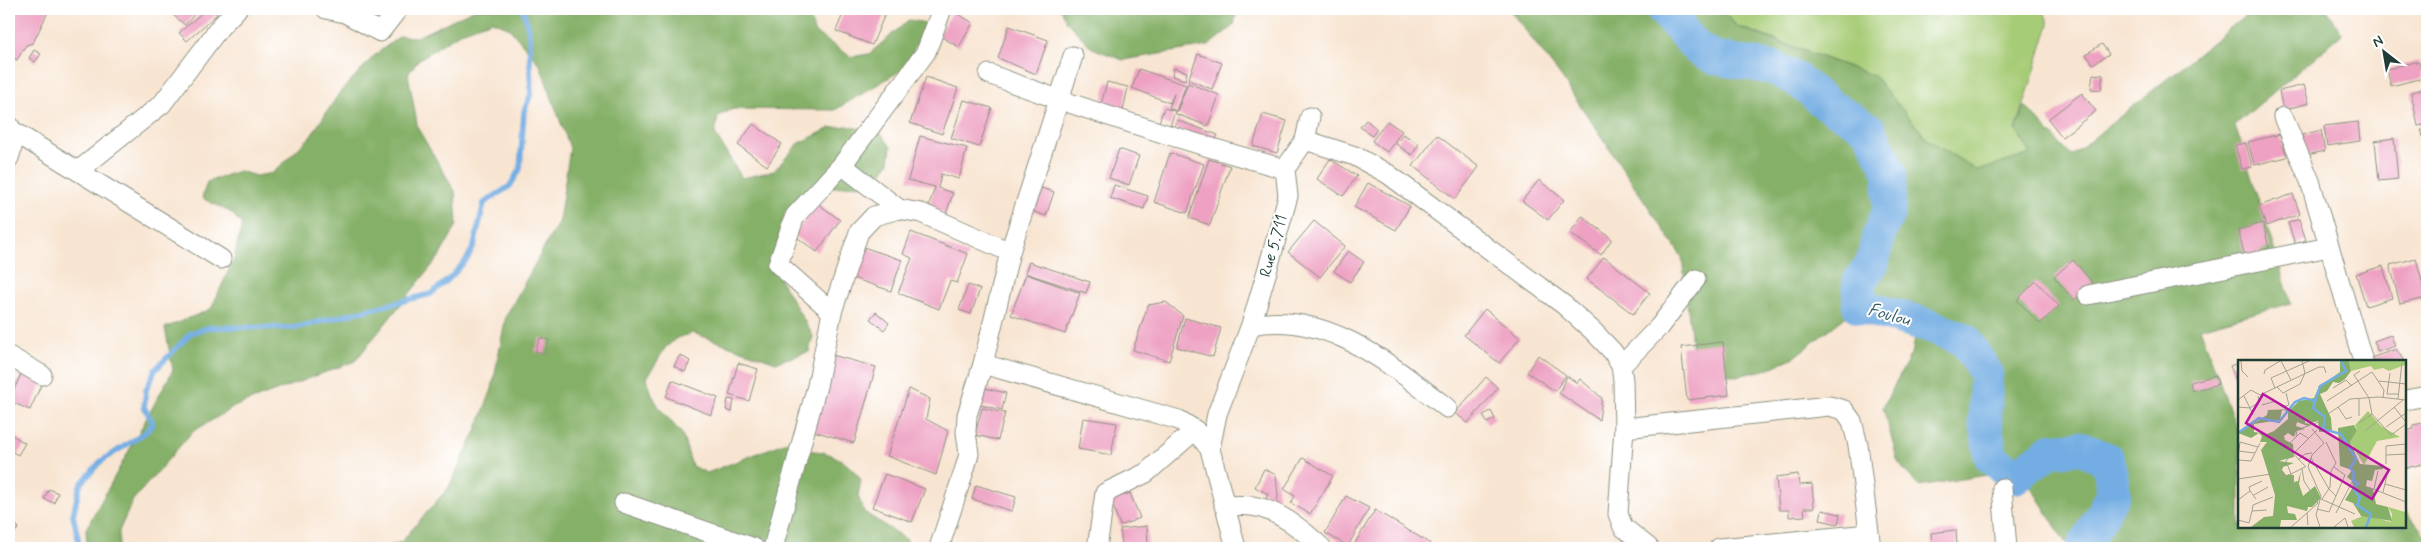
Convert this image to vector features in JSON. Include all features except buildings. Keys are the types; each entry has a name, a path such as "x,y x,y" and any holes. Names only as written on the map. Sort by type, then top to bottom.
{"street":[{"path":"78,171 162,104 220,27 237,9"},
{"path":"326,9 345,12 380,32 398,9"},
{"path":"832,312 778,264 795,216 842,165 926,52 942,9"},
{"path":"939,548 969,454 966,432 967,415 1010,252 1073,56"},
{"path":"989,74 1058,100 1195,144 1285,169 1305,140 1310,117"},
{"path":"2283,117 2310,180 2363,360"},
{"path":"11,128 221,259"},
{"path":"9,158 13,146 11,128"},
{"path":"1305,140 1355,156 1388,174 1423,198 1564,305 1593,330 1613,352 1621,366 1624,428 1618,514 1623,527 1649,548"},
{"path":"842,165 899,209"},
{"name":"Rue 5.711","path":"1236,548 1210,449 1217,414 1251,325 1288,196 1285,169"},
{"path":"780,547 818,386 832,312 859,232 874,216 899,209 921,213 1010,252"},
{"path":"2088,295 2329,247"},
{"path":"1621,366 1659,327 1696,279"},
{"path":"1251,325 1270,321 1288,322 1310,325 1333,332 1387,363 1447,408"},
{"path":"9,356 42,374"},
{"path":"982,364 1179,420 1195,430 1210,449"},
{"path":"2406,400 2427,396"},
{"path":"1624,428 1830,406 1844,410 1852,420 1858,445 1870,541 1719,548"},
{"path":"1097,548 1104,493 1146,473 1195,430"},
{"path":"2002,488 2007,548"},
{"path":"624,503 754,548"},
{"path":"1224,506 1251,506 1267,510 1287,520 1322,548"}],"green space":[{"path":"475,9 814,9 810,16 814,32 851,57 869,54 909,20 926,23 905,68 835,110 733,109 718,116 715,134 742,178 774,171 798,144 830,128 847,126 881,133 891,147 889,163 878,177 863,184 810,190 785,212 777,244 779,277 813,336 809,352 776,362 693,333 677,338 665,348 647,378 652,395 660,409 682,434 692,466 707,473 789,441 802,451 820,452 836,457 849,466 861,480 858,496 864,512 907,540 909,548 385,548 402,541 449,487 476,431 492,389 506,316 559,221 570,148 540,65 508,27 492,21 461,32 418,60 408,74 418,129 455,191 457,225 439,257 355,361 236,406 192,432 133,500 119,531 119,548 87,548 86,529 173,370 165,328 211,309 234,259 242,225 232,213 202,198 207,182 239,171 256,176 273,173 311,136 340,92 375,55 400,36 417,37"},
{"path":"1061,9 1237,9 1234,25 1208,46 1123,60 1092,48 1067,22"},
{"path":"1509,9 1720,9 1737,27 1874,76 1928,140 1978,171 2031,154 2016,130 2025,106 2071,156 2254,9 2326,9 2342,34 2235,125 2291,303 2200,328 2238,432 2238,527 2406,527 2406,511 2427,537 2427,548 2069,548 2031,487 2006,472 1918,486 1898,462 1883,407 1913,350 1917,321 1896,300 1866,301 1794,357 1765,370 1736,376 1707,370 1692,345 1682,257 1562,78"},
{"path":"1720,9 2043,9 2049,24 2016,130 2031,154 1978,171 1928,140 1874,76 1737,26"},
{"path":"330,545 385,548 312,548"}],"waterway":[{"path":"80,548 73,515 80,485 100,462 146,432 153,423 144,407 146,390 155,370 191,333 210,327 294,328 431,294 450,278 467,259 474,246 484,203 510,186 520,169 524,111 531,94 529,32 523,9"},
{"name":"Foulou","path":"1663,9 1698,49 1716,58 1773,68 1796,79 1824,102 1869,129 1890,172 1889,211 1878,237 1873,262 1859,282 1859,306 1931,326 1965,340 1986,373 1985,421 1991,457 2015,477 2051,450 2082,448 2108,460 2114,492 2083,548"}]}
